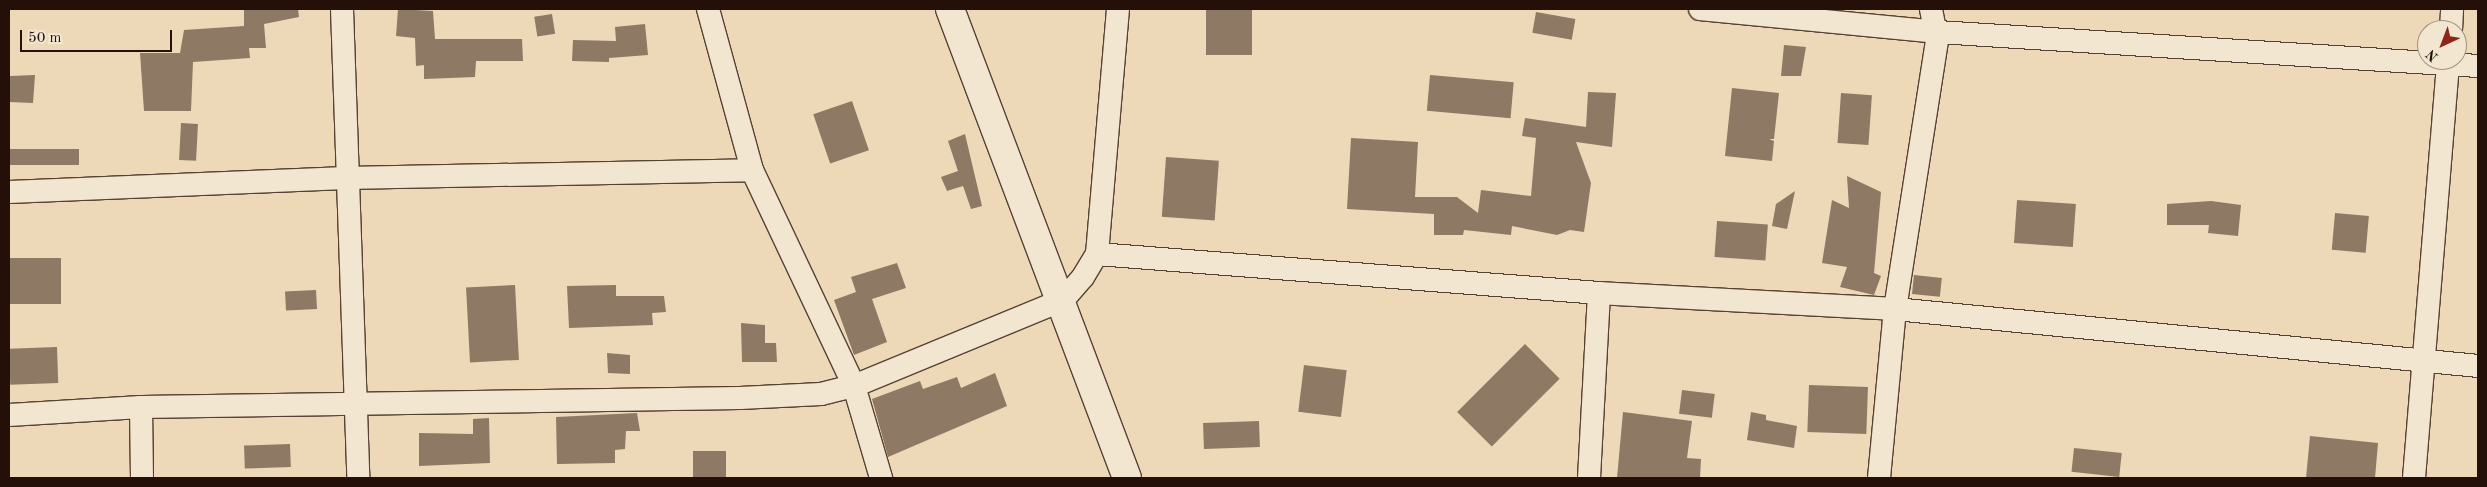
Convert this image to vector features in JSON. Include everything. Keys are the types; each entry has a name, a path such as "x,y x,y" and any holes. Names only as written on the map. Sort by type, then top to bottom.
{"street":[{"path":"342,9 346,178 358,478"},
{"path":"708,9 752,170 854,386 881,478"},
{"path":"950,9 1063,300 1127,478"},
{"path":"9,416 141,407 740,398 821,394 854,386 1063,300 1098,254 1118,9"},
{"path":"1700,9 1938,32 2417,60"},
{"path":"1879,478 1895,309 1938,32 1931,9"},
{"path":"2414,478 2447,70"},
{"path":"9,192 346,178 752,170"},
{"path":"1098,254 1600,293 1895,309 2478,366"},
{"path":"1590,478 1600,293"},
{"path":"141,407 142,478"}],"building":[{"path":"244,9 298,9 299,17 264,24 266,48 249,48 250,58 193,62 191,111 144,111 140,53 180,53 184,30 244,26"},
{"path":"398,9 433,11 435,39 522,39 523,61 476,61 475,77 424,79 424,65 416,66 415,38 396,36"},
{"path":"1206,9 1252,9 1252,55 1206,55"},
{"path":"1536,12 1575,19 1572,40 1532,33"},
{"path":"552,14 555,34 537,37 534,17"},
{"path":"645,24 648,55 609,58 609,62 572,61 573,40 616,41 615,27"},
{"path":"1784,45 1806,47 1801,76 1781,76"},
{"path":"35,75 33,103 9,102 9,76"},
{"path":"1430,75 1514,82 1511,118 1427,111"},
{"path":"1732,88 1779,93 1774,139 1769,139 1774,141 1772,161 1725,156"},
{"path":"1588,92 1616,93 1612,147 1576,142 1591,183 1584,232 1570,230 1557,235 1512,226 1511,235 1464,230 1463,235 1434,235 1434,214 1347,209 1351,138 1418,142 1415,197 1457,197 1478,213 1481,190 1531,196 1536,138 1522,136 1525,118 1586,127"},
{"path":"1841,93 1872,95 1868,145 1838,143"},
{"path":"852,101 869,150 830,164 813,114"},
{"path":"181,123 198,124 196,161 179,160"},
{"path":"965,134 982,206 971,209 963,186 947,191 941,177 958,171 948,141"},
{"path":"10,149 79,149 79,165 10,165"},
{"path":"1166,157 1219,161 1215,221 1162,217"},
{"path":"1847,176 1881,192 1874,273 1881,276 1874,295 1840,287 1847,267 1822,263 1832,200 1849,208"},
{"path":"1795,191 1787,229 1772,226 1776,204"},
{"path":"2017,200 2076,204 2073,247 2014,243"},
{"path":"2211,201 2241,205 2238,236 2208,233 2209,225 2167,225 2167,204"},
{"path":"2335,213 2369,216 2366,253 2332,250"},
{"path":"1717,221 1768,225 1765,260 1714,257"},
{"path":"9,258 61,258 61,304 9,304"},
{"path":"897,263 906,288 872,299 887,342 854,355 834,300 856,292 851,277"},
{"path":"1914,275 1942,278 1940,297 1912,294"},
{"path":"515,285 519,360 470,362 466,288"},
{"path":"616,285 616,296 664,296 666,312 652,313 653,325 569,328 567,286"},
{"path":"316,290 317,309 286,311 285,292"},
{"path":"741,323 765,325 765,343 776,343 777,362 742,362"},
{"path":"1525,344 1560,379 1492,447 1457,412"},
{"path":"57,347 58,383 10,385 9,349"},
{"path":"607,353 630,355 630,374 608,373"},
{"path":"1304,365 1347,370 1341,417 1298,412"},
{"path":"995,373 1007,406 888,457 872,399 920,381 923,389 957,377 961,388"},
{"path":"1809,385 1868,387 1866,434 1807,432"},
{"path":"1682,390 1715,394 1712,418 1679,414"},
{"path":"1623,412 1692,421 1687,458 1701,459 1700,478 1617,478"},
{"path":"1751,412 1766,415 1766,420 1797,426 1794,448 1747,440"},
{"path":"637,413 640,431 626,431 625,449 615,450 615,463 557,464 556,417"},
{"path":"489,418 490,463 419,466 419,433 473,434 473,419"},
{"path":"1259,421 1260,447 1204,449 1203,423"},
{"path":"2310,436 2378,443 2375,478 2306,478"},
{"path":"290,444 291,467 245,469 244,446"},
{"path":"2074,448 2122,453 2119,477 2071,472"},
{"path":"693,451 726,451 726,478 693,478"}]}
